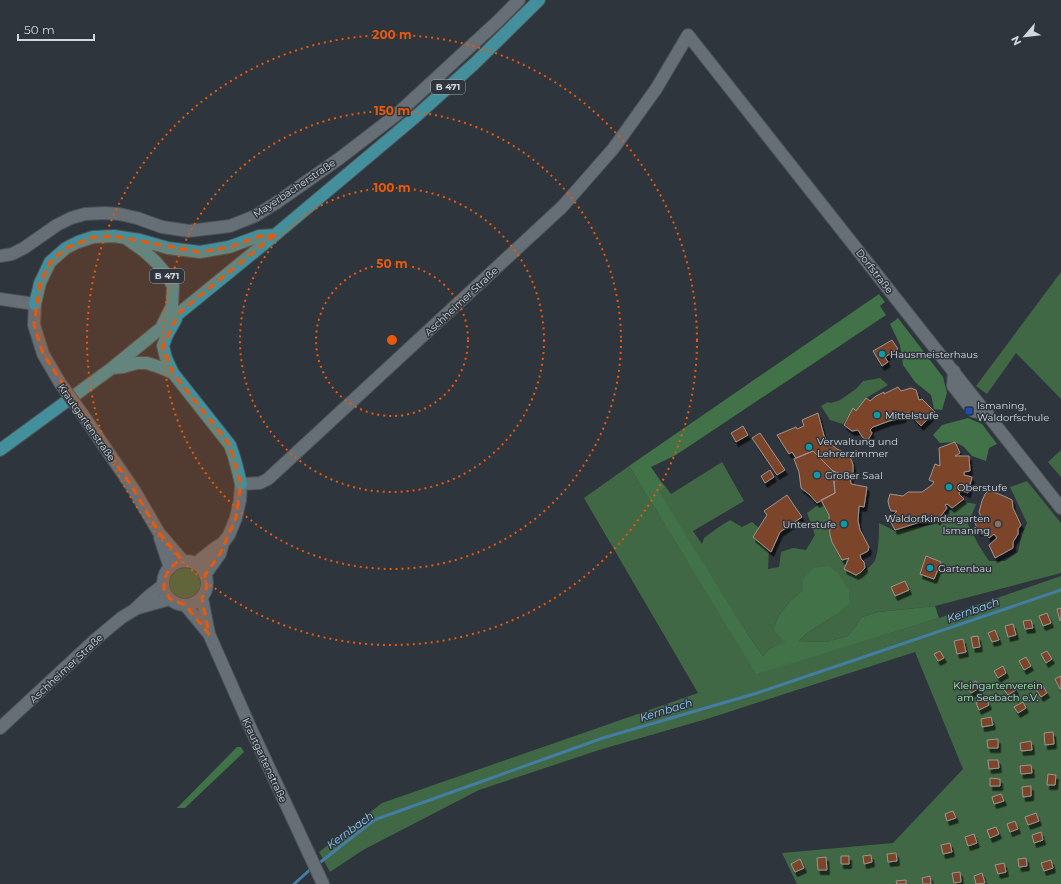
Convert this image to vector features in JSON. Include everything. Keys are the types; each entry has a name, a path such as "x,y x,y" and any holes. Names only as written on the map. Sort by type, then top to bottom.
{"main road":[{"name":"B 471","path":"0,450 112,368 276,235 413,119 499,40 539,0"},
{"path":"35,304 40,283 50,262 66,248 93,237 114,236 140,240 168,248 200,252 229,248 259,236 276,235"},
{"name":"B 471","path":"126,238 156,262 166,274 173,286 172,306 161,328"},
{"name":"B 471","path":"174,373 166,358 163,346 179,313"},
{"name":"B 471","path":"112,368 123,367 136,363 147,363 159,366 174,373"},
{"path":"174,373 230,445 238,467 241,484"}],"street":[{"name":"Mayerbacherstraße","path":"0,256 12,254 24,248 57,225 71,218 85,214 119,214 162,227 189,231 230,226 255,216 340,158 396,115 519,0"},
{"name":"Dorfstraße","path":"688,34 1061,508"},
{"name":"Aschheimer Straße","path":"241,484 260,483 268,480 562,207 613,149 656,89 688,34"},
{"path":"0,299 35,304"},
{"name":"Krautgartenstraße","path":"35,304 34,325 44,354 60,383 134,490 159,533 170,568"},
{"path":"170,568 176,563 189,562 223,543 229,535 236,518 240,500 241,484"},
{"name":"Krautgartenstraße","path":"159,533 189,562"},
{"path":"205,575 220,554 223,543"},
{"path":"163,585 164,590 174,602 185,605 192,604 202,598 207,587 205,575 203,570 189,562"},
{"name":"Aschheimer Straße","path":"0,728 96,639 121,618 134,610 163,585 166,573 170,568"},
{"name":"Krautgartenstraße","path":"202,598 209,634 321,880"},
{"name":"Aschheimer Straße","path":"134,610 170,599"},
{"name":"Krautgartenstraße","path":"185,605 209,634"}],"highlighted area":[{"path":"275,235 179,313 163,346 173,373 230,445 241,484 236,518 220,554 205,575 207,587 202,598 209,634 185,605 170,599 164,590 164,579 170,568 181,559 159,533 134,490 43,354 34,325 40,283 50,262 66,248 93,237 114,236 200,252 229,247 259,236"}],"green space":[{"path":"1061,272 1061,399 1016,353 987,394 976,386"},
{"path":"879,294 885,302 880,306 886,315 676,455 651,467 666,487 659,492 763,656 769,649 785,642 773,630 779,615 791,600 803,590 803,579 814,568 829,566 838,573 849,591 849,604 834,616 807,633 799,641 826,642 848,636 862,617 878,612 935,606 939,618 756,674 629,466"},
{"path":"898,318 943,377 947,393 942,410 934,409 931,395 915,382 903,365 900,345 890,324"},
{"path":"880,378 888,385 866,398 856,411 853,408 843,424 830,420 821,406 828,402 831,403 840,400 856,389 863,381"},
{"path":"968,418 982,424 997,444 989,448 986,461 972,456 964,447 955,442 940,443 933,435 942,425"},
{"path":"1061,450 1061,477 1048,462"},
{"path":"722,462 744,501 693,531 702,544 704,538 730,520 742,527 752,522 759,528 753,537 769,550 768,569 779,567 781,552 793,548 806,550 815,535 807,513 822,502 829,515 830,535 832,542 842,560 849,558 844,569 856,575 868,568 876,559 879,523 895,531 940,523 949,511 964,502 976,504 968,524 989,561 1005,561 1018,552 1021,538 1027,523 1010,487 1027,481 1061,523 1061,573 935,606 878,612 862,617 848,636 826,642 799,641 807,633 834,616 803,590 791,600 779,615 773,630 786,642 769,649 763,656 658,492 666,487 671,494"},
{"name":"Kleingartenverein am Seebach e.V.","path":"629,466 756,673 939,618 1061,576 1061,884 797,884 782,853 893,843 963,769 915,652 710,718 599,750 479,790 363,850 330,872 319,852 382,803 698,693 584,498"},
{"path":"182,568 188,568 197,572 201,584 197,596 188,600 182,600 173,596 169,587 169,581 173,572"},
{"path":"237,747 241,747 244,752 185,808 177,808"}],"building":[{"name":"Hausmeisterhaus","path":"892,340 898,349 885,357 888,362 882,366 873,351"},
{"name":"Mittelstufe","path":"898,387 901,391 911,388 916,390 919,400 922,399 935,412 921,426 908,412 903,418 873,427 870,430 872,433 868,440 863,438 858,430 852,431 844,425 853,408 856,411 866,398 870,401 884,392 884,394"},
{"name":"Verwaltung und Lehrerzimmer","path":"818,413 824,436 827,441 837,449 847,454 851,459 853,472 850,478 833,471 813,451 796,458 792,452 789,454 777,435 796,427 797,429 804,426 802,420"},
{"path":"743,426 748,435 736,442 731,433"},
{"path":"760,433 785,470 777,475 752,438"},
{"name":"Oberstufe","path":"955,442 960,453 955,456 969,456 970,471 964,472 964,475 972,477 968,493 960,490 959,494 964,499 952,508 947,504 945,505 947,508 937,521 936,517 895,530 889,519 897,511 891,511 888,501 890,494 903,496 908,492 922,492 932,485 934,482 929,480 935,464 940,466 939,448"},
{"name":"Großer Saal","path":"813,451 833,471 835,493 817,503 801,488 799,472 794,459"},
{"path":"770,470 774,477 765,483 761,476"},
{"name":"Unterstufe","path":"833,471 850,478 851,484 867,487 864,507 859,506 858,521 860,530 869,547 868,551 860,555 864,562 865,568 856,575 844,569 849,558 842,560 832,542 830,535 829,515 821,500 835,493"},
{"name":"Waldorfkindergarten Ismaning","path":"989,490 1012,500 1013,508 1021,525 1013,542 1013,548 995,558 989,545 997,538 994,534 989,538 985,532 978,531 975,523 979,517 981,517 979,512 982,501 985,494"},
{"path":"787,495 802,517 780,532 771,552 753,537 767,515 764,511"},
{"name":"Gartenbau","path":"926,556 941,562 934,579 920,574"},
{"path":"905,581 909,590 895,596 891,587"},
{"path":"1061,608 1061,620 1060,621 1057,609"},
{"path":"1047,613 1051,623 1043,626 1039,616"},
{"path":"1031,620 1033,628 1025,629 1023,621"},
{"path":"1013,624 1016,635 1008,637 1005,626"},
{"path":"995,630 999,640 992,642 988,633"},
{"path":"978,636 980,647 973,648 971,637"},
{"path":"963,639 966,652 957,654 954,641"},
{"path":"940,651 944,658 938,661 934,654"},
{"path":"1047,651 1052,659 1046,663 1041,654"},
{"path":"1026,657 1031,666 1024,670 1019,661"},
{"path":"1003,666 1006,673 998,678 994,671"},
{"path":"1061,676 1061,689 1060,689 1055,679"},
{"path":"976,681 980,688 971,693 967,686"},
{"path":"1012,683 1016,690 1008,695 1003,688"},
{"path":"1042,684 1047,693 1041,697 1035,688"},
{"path":"986,698 989,705 979,710 976,703"},
{"path":"1023,702 1026,708 1018,713 1014,707"},
{"path":"991,717 993,725 982,727 981,719"},
{"path":"1053,732 1054,744 1045,745 1044,733"},
{"path":"998,739 998,748 988,748 987,740"},
{"path":"1031,741 1032,750 1021,751 1020,743"},
{"path":"988,760 998,760 999,768 989,769"},
{"path":"1031,765 1032,773 1021,774 1020,766"},
{"path":"1048,774 1056,775 1055,785 1047,785"},
{"path":"990,778 1000,779 1000,786 990,786"},
{"path":"1031,786 1031,796 1023,797 1022,787"},
{"path":"1001,794 1004,801 994,804 992,797"},
{"path":"953,811 956,818 947,821 945,814"},
{"path":"1036,813 1039,821 1028,825 1025,817"},
{"path":"1015,821 1018,829 1010,832 1007,824"},
{"path":"996,827 999,834 990,838 987,830"},
{"path":"1041,832 1043,840 1034,843 1032,835"},
{"path":"974,834 977,843 968,846 965,837"},
{"path":"950,843 952,852 943,854 941,845"},
{"path":"896,853 897,861 888,862 887,854"},
{"path":"871,855 872,862 864,864 863,856"},
{"path":"841,856 849,856 849,864 841,864"},
{"path":"826,857 827,870 818,870 817,858"},
{"path":"1026,858 1027,866 1019,867 1018,859"},
{"path":"800,859 804,868 795,872 791,864"},
{"path":"1051,860 1053,868 1044,871 1041,863"},
{"path":"1004,863 1006,872 998,874 995,865"},
{"path":"960,872 961,882 954,883 952,873"},
{"path":"982,873 985,883 976,884 974,876"},
{"path":"930,876 931,884 923,884 922,878"},
{"path":"906,880 906,884 897,884 896,881"}],"waterway":[{"name":"Kernbach","path":"318,864 374,820 603,738 757,693 1061,590"},
{"name":"Kernbach","path":"294,884 313,867"}],"place":[{"name":"Hausmeisterhaus","path":"882,354"},
{"name":"Ismaning, Waldorfschule","path":"969,411"},
{"name":"Mittelstufe","path":"877,415"},
{"name":"Verwaltung und Lehrerzimmer","path":"809,447"},
{"name":"Großer Saal","path":"817,475"},
{"name":"Oberstufe","path":"949,487"},
{"name":"Unterstufe","path":"844,524"},
{"name":"Waldorfkindergarten Ismaning","path":"998,524"},
{"name":"Gartenbau","path":"930,568"}]}
